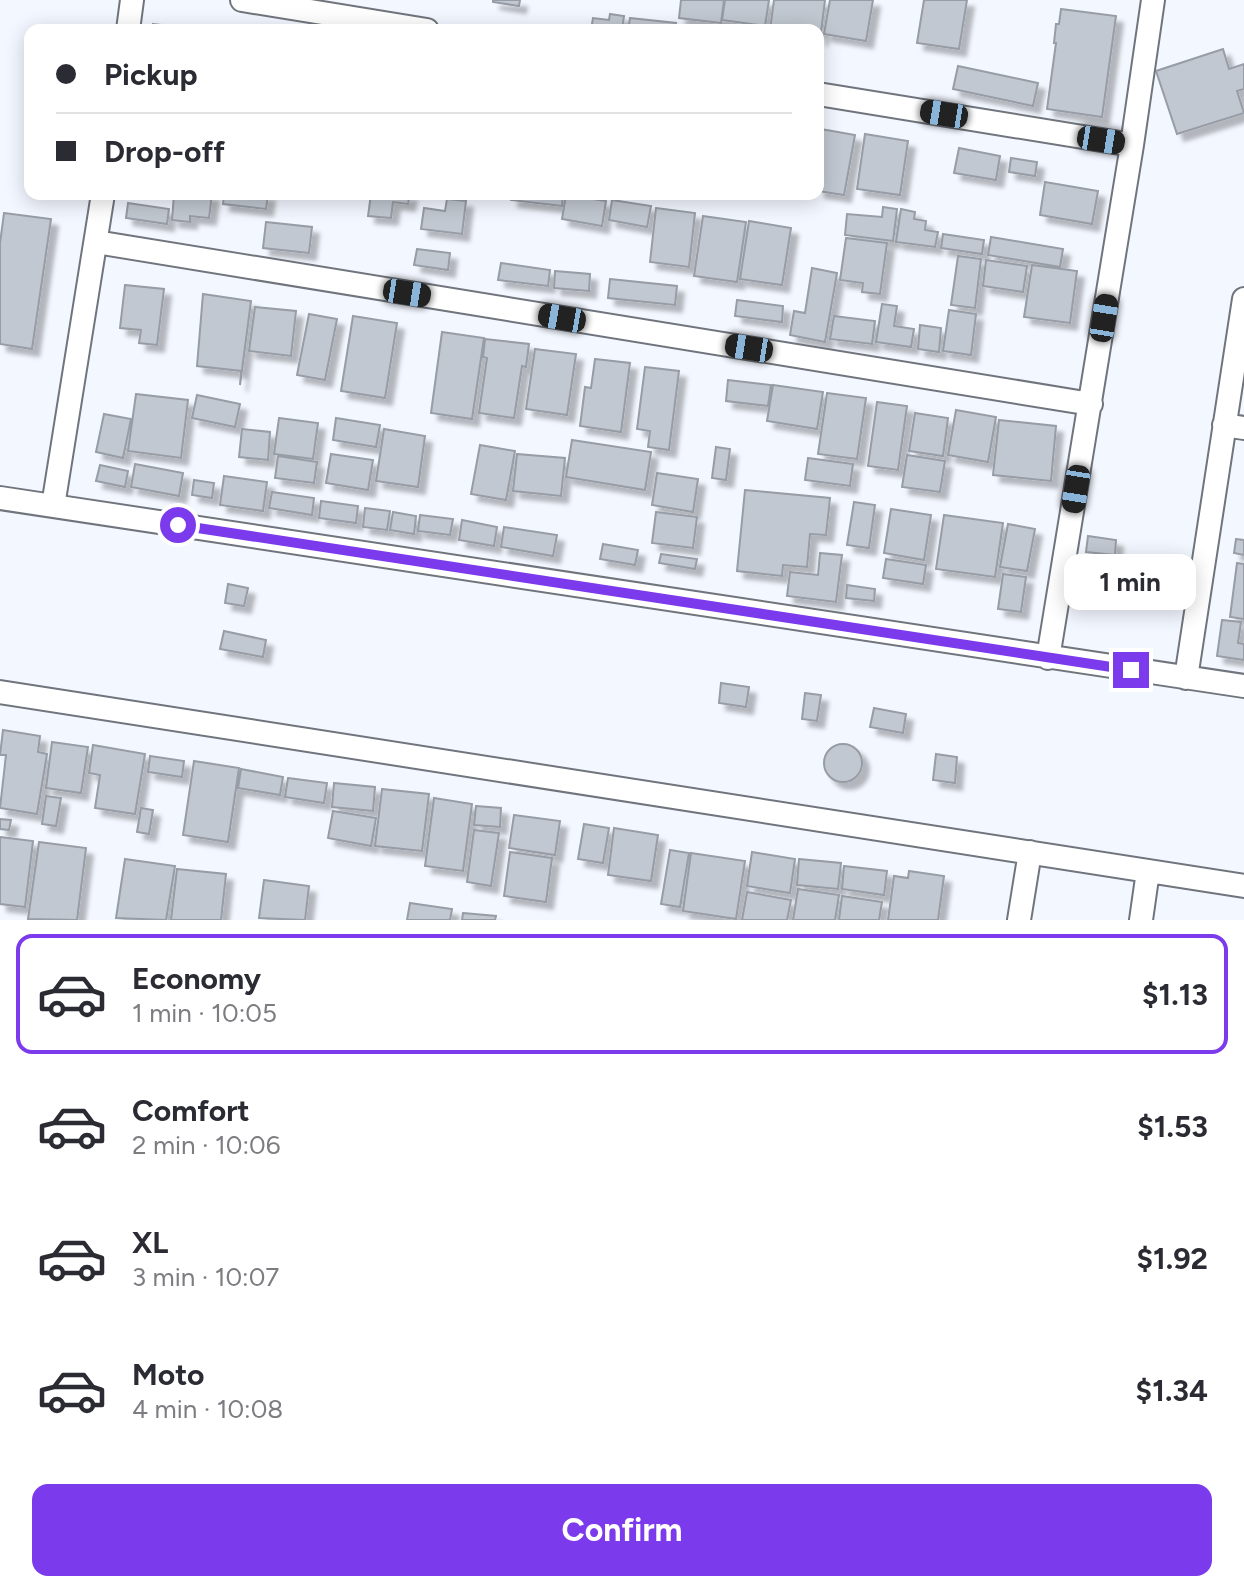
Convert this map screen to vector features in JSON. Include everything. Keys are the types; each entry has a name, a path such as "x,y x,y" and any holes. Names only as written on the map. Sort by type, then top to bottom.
{"street":[{"path":"129,24 132,0"},
{"path":"242,0 390,24"},
{"path":"1048,658 1091,404 1153,0"},
{"path":"824,95 1132,145"},
{"path":"53,506 102,200"},
{"path":"96,242 1091,404"},
{"path":"1186,678 1234,426 1244,299"},
{"path":"0,498 1244,686"},
{"path":"0,692 1244,886"},
{"path":"1019,920 1030,852"},
{"path":"1141,920 1148,871"}],"building":[{"path":"493,0 520,0 519,6"},
{"path":"681,0 724,0 721,23 679,18"},
{"path":"725,0 769,0 765,24 722,20"},
{"path":"774,0 825,0 822,24 771,24"},
{"path":"830,0 873,0 866,41 824,34"},
{"path":"924,0 967,0 959,49 917,43"},
{"path":"1061,9 1116,16 1102,117 1047,109 1056,24 1059,24"},
{"path":"610,14 624,16 623,24 592,24 593,18 609,20"},
{"path":"630,18 676,23 676,24 629,24"},
{"path":"1223,49 1229,69 1244,64 1244,89 1237,91 1244,113 1177,134 1156,71"},
{"path":"958,66 1038,83 1033,106 953,89"},
{"path":"824,130 855,135 844,195 824,192"},
{"path":"865,134 908,141 900,195 857,189"},
{"path":"959,148 1000,156 996,180 954,173"},
{"path":"1011,158 1037,162 1035,176 1009,172"},
{"path":"1045,182 1098,191 1092,224 1040,215"},
{"path":"174,200 211,200 209,218 190,216 190,222 172,220"},
{"path":"223,200 267,200 266,209 223,204"},
{"path":"370,200 409,200 408,204 393,202 391,218 368,216"},
{"path":"447,200 466,201 462,234 421,229 424,208 445,211"},
{"path":"511,200 562,200 562,206"},
{"path":"565,200 606,201 602,226 562,219"},
{"path":"612,200 651,206 647,227 609,220"},
{"path":"128,203 169,209 167,224 126,218"},
{"path":"883,207 897,209 893,241 845,235 847,214 882,217"},
{"path":"656,208 695,213 689,267 650,262"},
{"path":"901,209 915,212 914,219 926,221 925,230 938,232 935,247 896,242"},
{"path":"4,213 51,219 32,349 0,344 0,243"},
{"path":"703,216 746,222 737,282 694,276"},
{"path":"749,221 791,228 782,285 740,279"},
{"path":"266,222 312,227 309,253 263,248"},
{"path":"943,234 984,240 982,254 941,248"},
{"path":"991,237 1063,249 1060,267 988,255"},
{"path":"846,238 887,243 880,294 862,292 863,283 840,280"},
{"path":"417,249 450,253 448,270 414,265"},
{"path":"958,256 981,259 975,308 951,305"},
{"path":"986,260 1027,266 1023,292 983,286"},
{"path":"501,263 550,270 548,286 498,280"},
{"path":"1032,265 1077,271 1070,323 1024,317"},
{"path":"812,268 837,273 825,342 790,335 794,311 805,313"},
{"path":"555,271 590,274 589,291 554,288"},
{"path":"610,279 677,286 675,305 608,298"},
{"path":"125,285 164,289 157,345 139,343 141,330 120,328"},
{"path":"203,294 251,301 240,385 241,371 197,366"},
{"path":"737,300 783,306 782,322 735,316"},
{"path":"882,304 897,306 894,326 914,329 911,347 876,342"},
{"path":"255,307 296,311 291,356 249,351"},
{"path":"949,310 976,314 971,355 943,351"},
{"path":"309,314 337,319 325,380 297,375"},
{"path":"353,316 397,323 385,398 341,391"},
{"path":"834,316 875,321 872,344 830,339"},
{"path":"920,325 941,328 939,352 918,349"},
{"path":"442,332 484,338 472,419 431,413"},
{"path":"485,339 529,344 526,367 522,366 514,418 479,413 487,358 483,357"},
{"path":"535,349 576,354 567,415 526,409"},
{"path":"595,359 630,363 621,432 580,426 585,387 591,388"},
{"path":"645,367 679,371 669,450 648,447 650,431 637,429"},
{"path":"728,380 771,385 768,406 726,401"},
{"path":"773,385 823,392 817,429 767,421"},
{"path":"827,393 866,398 857,459 818,454"},
{"path":"136,394 188,400 181,458 128,451"},
{"path":"197,395 240,404 235,427 192,418"},
{"path":"877,402 907,406 898,470 868,466"},
{"path":"956,410 996,417 988,462 948,455"},
{"path":"915,413 948,418 943,456 909,451"},
{"path":"104,414 131,419 123,458 96,452"},
{"path":"279,418 318,423 313,459 274,454"},
{"path":"336,418 380,425 376,447 333,440"},
{"path":"999,420 1056,426 1051,481 993,475"},
{"path":"242,429 270,432 268,460 239,457"},
{"path":"384,429 425,436 418,487 376,481"},
{"path":"572,440 651,452 645,490 566,477"},
{"path":"480,445 515,451 506,500 471,494"},
{"path":"716,447 730,449 726,480 712,478"},
{"path":"331,454 373,460 368,490 326,483"},
{"path":"517,454 565,458 561,496 513,491"},
{"path":"907,455 945,461 940,492 902,487"},
{"path":"278,456 317,462 314,483 275,478"},
{"path":"808,458 853,464 850,486 805,480"},
{"path":"135,464 183,473 179,496 131,487"},
{"path":"100,465 128,471 125,487 96,481"},
{"path":"657,473 698,479 693,512 652,505"},
{"path":"224,476 267,482 263,511 220,505"},
{"path":"194,480 214,483 212,498 192,495"},
{"path":"745,490 830,498 826,535 810,534 807,567 783,565 782,576 737,571"},
{"path":"272,492 314,498 312,515 269,508"},
{"path":"321,501 358,506 356,523 319,518"},
{"path":"854,502 875,505 869,548 847,545"},
{"path":"365,508 390,511 387,530 363,527"},
{"path":"891,509 931,515 924,560 884,553"},
{"path":"393,512 416,516 414,534 390,530"},
{"path":"656,512 697,517 693,548 652,543"},
{"path":"420,515 453,519 450,535 418,531"},
{"path":"944,515 1003,523 995,577 936,569"},
{"path":"462,520 497,527 494,546 459,540"},
{"path":"1008,524 1035,529 1027,571 1000,567"},
{"path":"504,527 557,535 553,556 501,547"},
{"path":"1088,536 1116,540 1115,555 1086,552"},
{"path":"1236,539 1244,540 1244,555 1234,553"},
{"path":"603,544 638,550 635,565 600,559"},
{"path":"820,553 842,555 836,602 787,596 790,572 818,575"},
{"path":"661,554 697,559 695,569 659,563"},
{"path":"886,559 926,565 923,584 883,578"},
{"path":"1237,563 1244,564 1244,619 1230,617"},
{"path":"1003,574 1026,577 1021,612 998,609"},
{"path":"228,584 248,588 244,606 225,603"},
{"path":"847,585 875,589 874,601 846,598"},
{"path":"1222,620 1241,622 1238,643 1244,644 1244,660 1217,656"},
{"path":"224,631 266,640 263,657 220,649"},
{"path":"721,683 749,687 746,707 719,703"},
{"path":"805,693 821,695 817,721 802,719"},
{"path":"874,708 906,714 903,733 870,727"},
{"path":"3,730 40,736 38,752 47,754 37,814 0,808 6,755 0,755"},
{"path":"52,742 88,747 81,793 46,788"},
{"path":"843,744 856,750 862,763 856,776 843,782 830,776 824,763 830,750"},
{"path":"93,745 145,754 135,814 95,808 100,775 89,773"},
{"path":"936,754 957,757 955,783 933,780"},
{"path":"150,756 184,761 182,777 148,772"},
{"path":"194,761 239,768 228,842 183,835"},
{"path":"241,769 283,777 280,795 238,788"},
{"path":"288,778 327,783 324,803 285,797"},
{"path":"334,783 375,787 373,811 332,807"},
{"path":"382,789 429,794 422,851 375,846"},
{"path":"46,796 61,798 56,826 42,824"},
{"path":"434,798 472,804 463,871 425,866"},
{"path":"476,806 501,808 500,827 474,825"},
{"path":"141,808 153,810 149,834 137,832"},
{"path":"333,811 376,818 371,846 328,838"},
{"path":"514,815 560,821 555,855 509,848"},
{"path":"0,819 11,820 9,830 0,829"},
{"path":"584,824 609,828 603,863 578,859"},
{"path":"614,828 658,835 651,881 608,875"},
{"path":"474,830 499,833 491,886 467,882"},
{"path":"0,837 33,841 25,907 0,904"},
{"path":"39,842 86,848 77,920 28,919"},
{"path":"670,850 689,853 680,907 661,904"},
{"path":"510,852 552,858 546,902 504,896"},
{"path":"752,852 795,859 790,893 747,886"},
{"path":"691,853 745,861 736,919 683,911"},
{"path":"125,859 175,866 166,920 116,918"},
{"path":"799,859 841,863 838,889 797,885"},
{"path":"844,866 887,871 884,895 842,889"},
{"path":"177,869 226,874 221,920 171,920"},
{"path":"909,871 944,876 938,920 888,920 894,876 908,878"},
{"path":"264,880 309,886 305,920 259,918"},
{"path":"798,889 839,895 835,920 793,920"},
{"path":"747,892 791,900 787,920 742,920"},
{"path":"842,896 882,902 879,920 839,920"},
{"path":"410,903 452,909 450,920 407,920"},
{"path":"463,913 496,916 495,920 462,920"}],"route":[{"path":"178,525 1131,670"}]}
